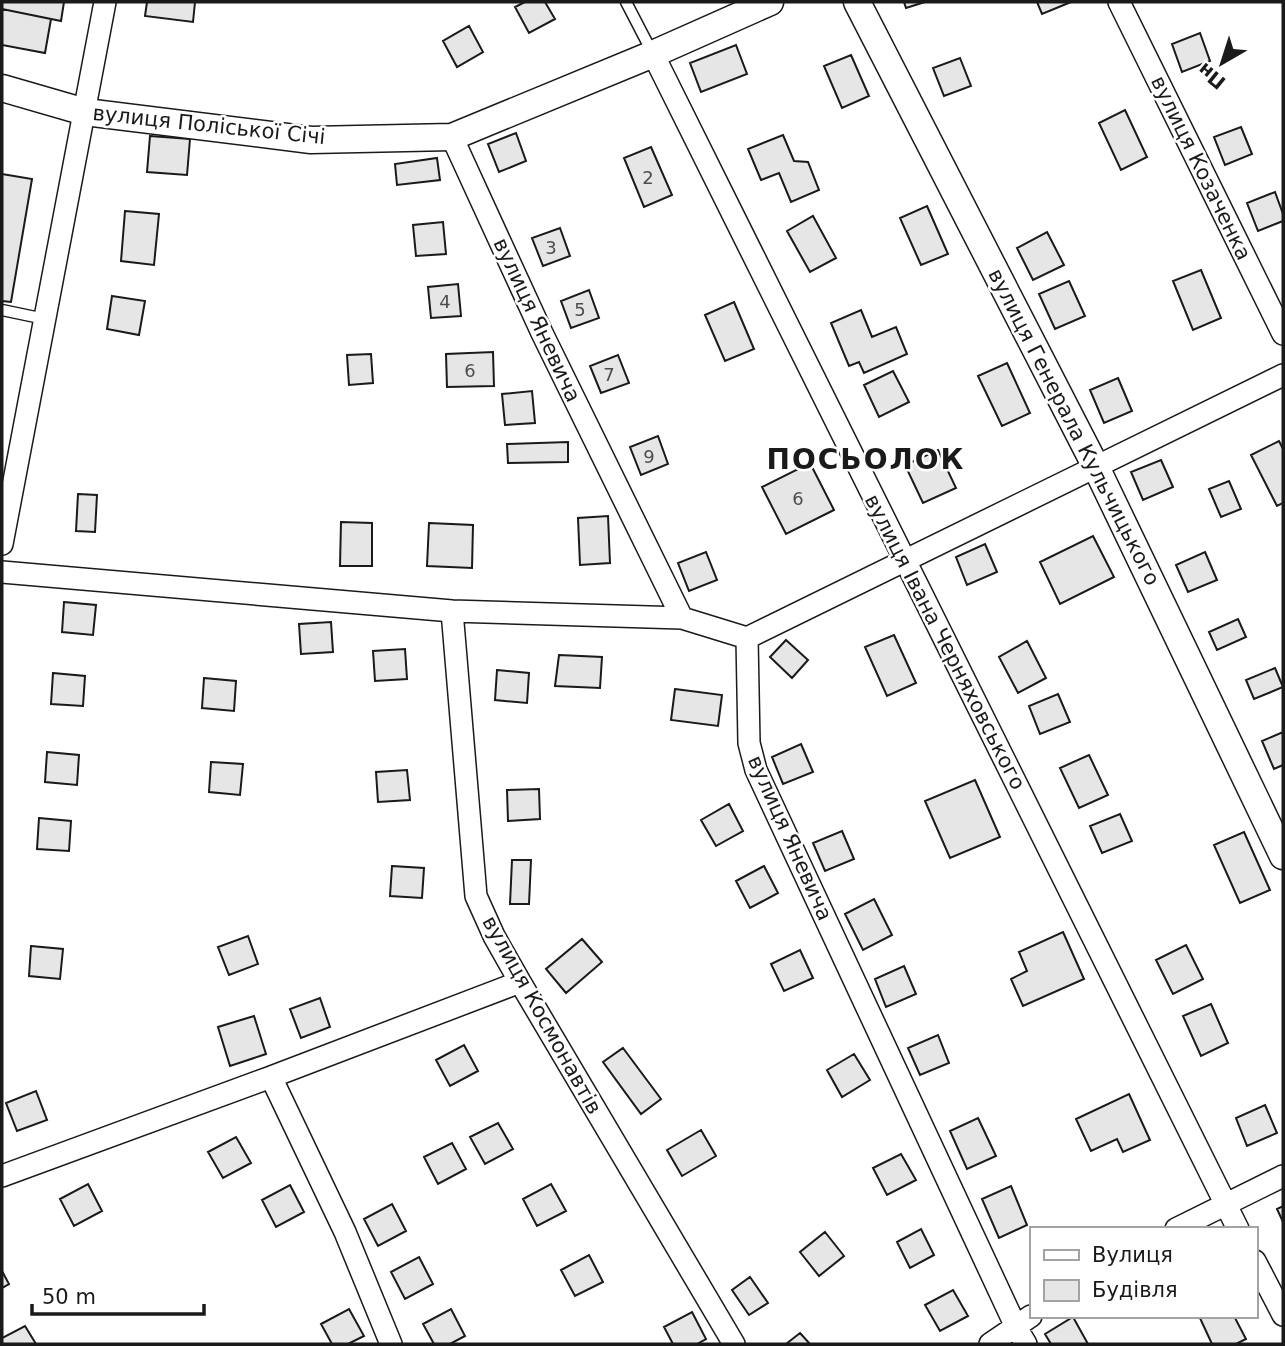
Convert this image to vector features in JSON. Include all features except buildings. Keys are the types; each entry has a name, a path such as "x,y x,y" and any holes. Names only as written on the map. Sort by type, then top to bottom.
{"street":[{"path":"2,544 105,2"},
{"name":"вулиця Поліської Січі","path":"2,88 85,112 310,140 452,137 653,54 770,2"},
{"name":"вулиця Генерала Кульчицького","path":"857,2 1096,467 1283,856"},
{"name":"вулиця Козаченка","path":"1119,2 1283,334"},
{"name":"вулиця Івана Черняховського","path":"653,54 1237,1227"},
{"name":"вулиця Яневича","path":"452,137 542,333 682,618"},
{"path":"2,572 452,611 682,618 747,638 1283,375"},
{"name":"вулиця Космонавтів","path":"452,611 476,896 494,936 520,982 734,1344"},
{"name":"вулиця Яневича","path":"747,638 749,743 756,770 1024,1329"},
{"path":"2,1176 520,982"},
{"path":"271,1077 345,1231 391,1344"},
{"path":"1180,1227 1283,1176"},
{"path":"1257,1265 1283,1315"},
{"path":"990,1344 1024,1329"}],"lane":[{"path":"626,2 653,54"},
{"path":"2,310 45,319"}],"district":[{"name":"ПОСЬОЛОК","path":"866,459"}]}
